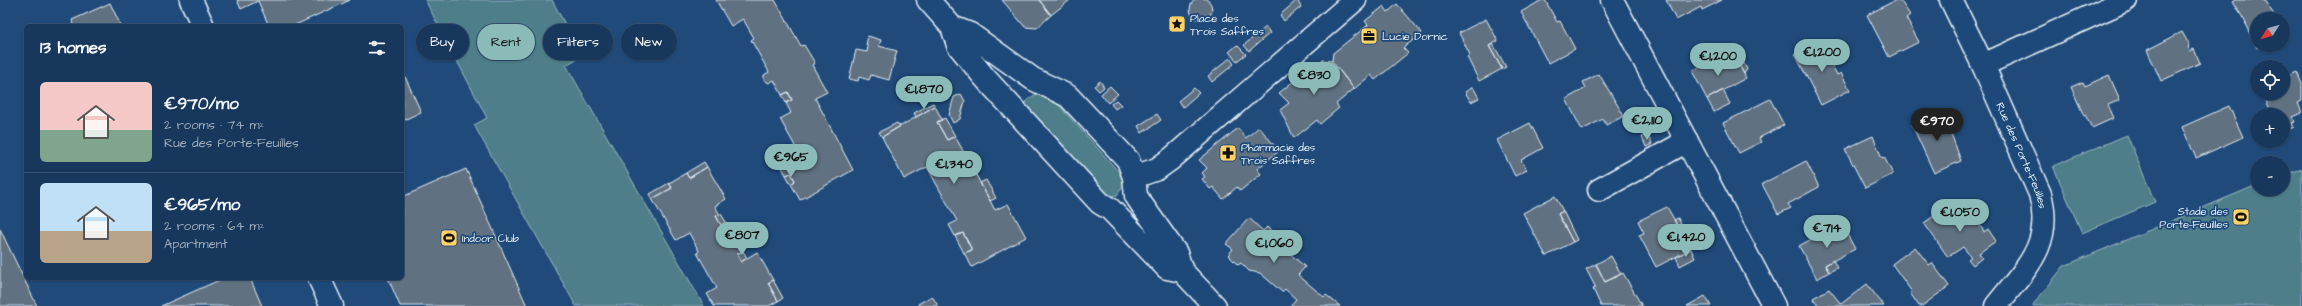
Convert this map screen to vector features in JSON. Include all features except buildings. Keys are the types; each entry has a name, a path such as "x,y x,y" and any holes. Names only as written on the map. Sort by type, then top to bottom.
{"street":[{"path":"191,0 202,24"},
{"path":"928,0 952,27 958,45 1100,203 1110,209 1168,268 1182,271"},
{"path":"1110,209 1127,201 1135,184 1171,159 1355,0"},
{"path":"1612,0 1774,306"},
{"name":"Rue des Porte-Feuilles","path":"1951,0 1983,65 2040,194 2045,215 2042,237 2035,254 1996,306"},
{"path":"1983,65 2126,0"},
{"path":"952,27 970,34 1036,81 1068,96 1128,160 1142,205 1176,254 1182,271 1215,306"},
{"path":"1014,109 1022,92 1036,81"},
{"path":"1599,190 1688,141"},
{"path":"320,280 332,306"}],"green space":[{"path":"425,0 552,0 565,24 543,24 543,60 575,60 566,65 704,306 576,306 474,125 487,118 457,60 469,60 469,24 438,24"},
{"path":"1046,91 1119,172 1125,184 1117,195 1110,197 1099,190 1025,109 1027,100 1036,94"},
{"path":"2127,135 2155,202 2082,233 2053,166"},
{"name":"Stade des Porte-Feuilles","path":"2302,169 2302,306 2032,306 2064,266 2250,188 2250,196 2290,196 2290,173"}],"place":[{"name":"Place des Trois Saffres","path":"1177,24"},
{"name":"Lucie Dornic","path":"1369,36"},
{"name":"Pharmacie des Trois Saffres","path":"1228,153"},
{"name":"Stade des Porte-Feuilles","path":"2241,217"},
{"name":"Indoor Club","path":"449,238"}]}
